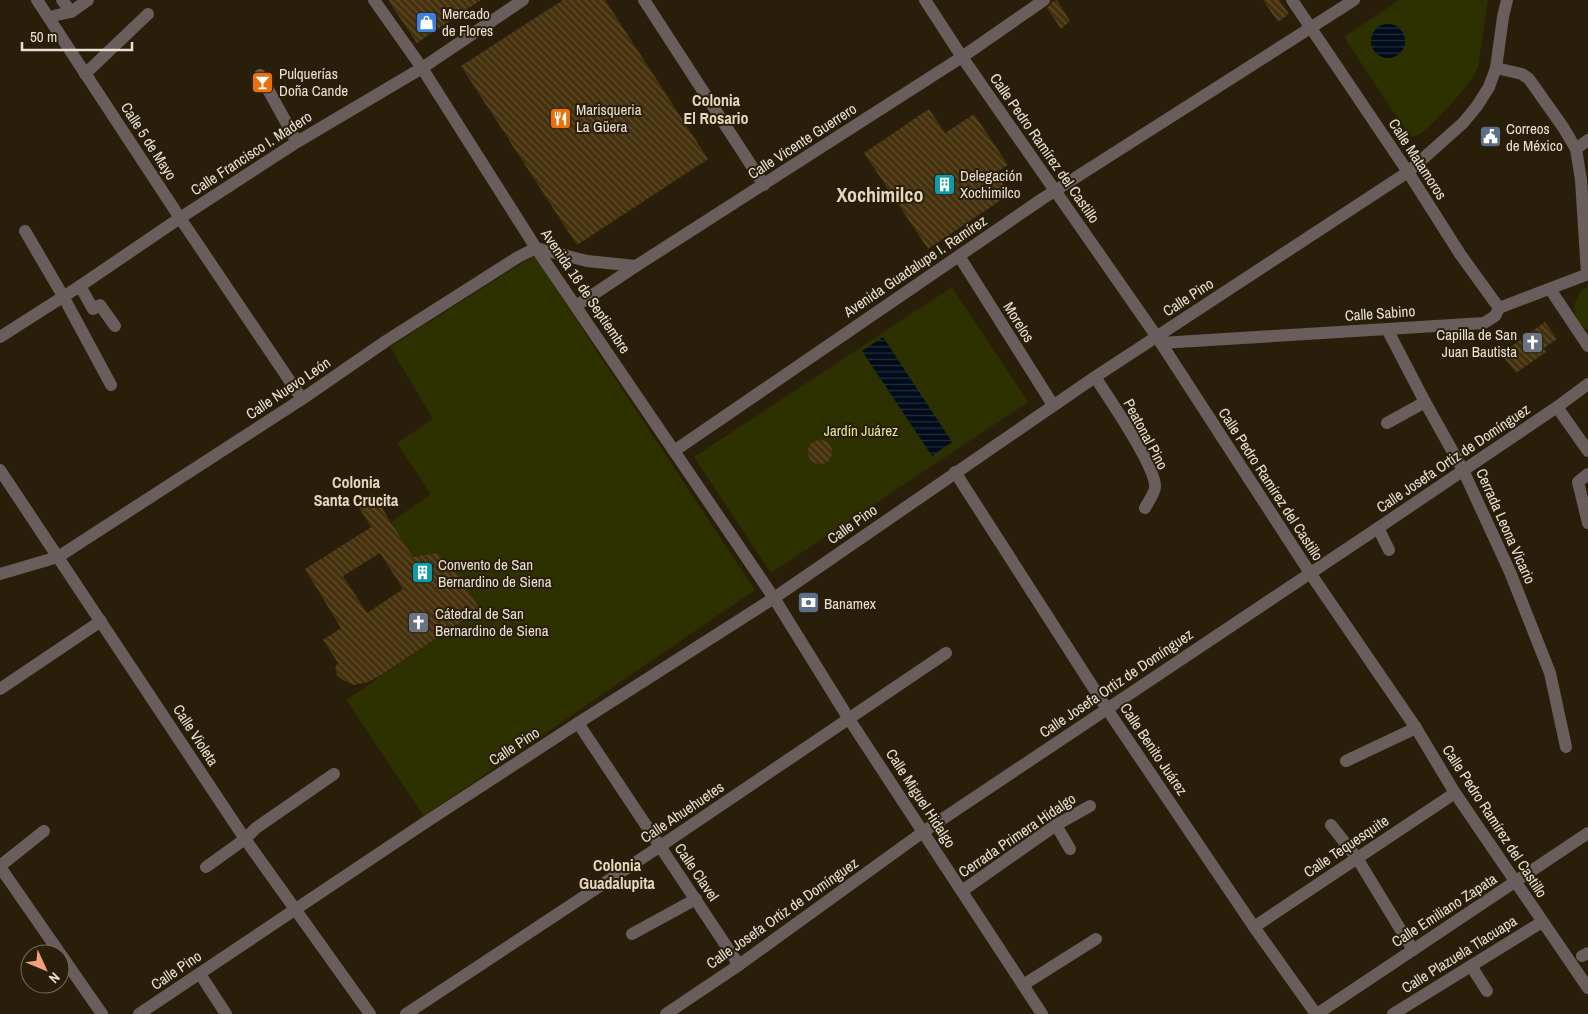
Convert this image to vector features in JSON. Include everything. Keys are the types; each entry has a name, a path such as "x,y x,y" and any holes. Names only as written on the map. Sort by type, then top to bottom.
{"street":[{"name":"Calle 5 de Mayo","path":"37,0 180,218 302,398"},
{"path":"62,0 71,12"},
{"path":"49,18 71,12 88,0"},
{"name":"Avenida 16 de Septiembre","path":"374,0 422,68 536,248 774,598"},
{"name":"Calle Francisco I. Madero","path":"0,337 297,142 422,68 523,0"},
{"path":"644,0 764,185"},
{"name":"Calle Pedro Ramírez del Castillo","path":"924,0 962,58 1159,340 1310,573 1416,728 1455,793 1588,988"},
{"name":"Calle Vicente Guerrero","path":"576,306 962,58 1044,0"},
{"name":"Calle Matamoros","path":"1292,0 1408,172 1460,254 1499,308"},
{"name":"Avenida Guadalupe I. Ramírez","path":"674,450 1042,199 1355,0"},
{"name":"Calle Pino","path":"139,1014 578,723 774,598 1095,377 1159,340 1408,172 1462,123 1477,106 1489,87 1496,68 1507,0"},
{"path":"85,74 148,14"},
{"path":"1496,68 1522,74 1529,79 1576,149 1581,180 1588,274"},
{"path":"260,75 297,142"},
{"path":"1576,149 1588,140"},
{"path":"25,231 111,385"},
{"path":"536,248 587,261 636,266"},
{"name":"Calle Nuevo León","path":"0,574 58,557 386,341 518,257 536,248"},
{"name":"Morelos","path":"958,256 1052,406"},
{"name":"Calle Sabino","path":"1159,340 1484,323 1495,316 1499,308 1588,274"},
{"path":"80,286 93,309 100,305 115,326"},
{"path":"1550,289 1588,346"},
{"name":"Cerrada Leona Vicario","path":"1387,329 1463,470 1510,572 1550,673 1566,748"},
{"name":"Peatonal Pino","path":"1095,377 1129,430 1152,472 1155,488 1145,508"},
{"name":"Calle Josefa Ortiz de Domínguez","path":"666,1014 739,965 924,832 1378,528 1588,384"},
{"path":"1387,423 1425,402"},
{"path":"1557,407 1588,451"},
{"name":"Calle Violeta","path":"0,470 245,839 370,1014"},
{"name":"Calle Benito Juárez","path":"955,472 1107,709 1254,927 1316,1014"},
{"path":"1588,474 1578,482 1588,523"},
{"path":"1378,528 1389,550"},
{"name":"Calle Miguel Hidalgo","path":"774,598 849,719 1042,1014"},
{"path":"0,689 101,621"},
{"name":"Calle Ahuehuetes","path":"406,1014 946,654"},
{"name":"Calle Clavel","path":"578,723 739,965"},
{"path":"1346,761 1416,728"},
{"path":"206,866 245,839 256,828 334,774"},
{"name":"Calle Tequesquite","path":"1254,927 1455,793"},
{"name":"Cerrada Primera Hidalgo","path":"962,891 1056,824 1090,806"},
{"path":"1056,824 1070,849"},
{"path":"1331,825 1357,858 1413,950"},
{"path":"44,831 0,866 102,1014"},
{"name":"Calle Emiliano Zapata","path":"1316,1014 1588,833"},
{"path":"632,934 696,900"},
{"name":"Calle Plazuela Tlacuapa","path":"1394,1014 1542,922"},
{"path":"1023,985 1096,939"},
{"path":"1471,966 1487,990"},
{"path":"200,974 226,1014"}],"green space":[{"path":"1399,0 1488,0 1478,67 1475,74 1437,119 1415,136 1408,134 1344,37"},
{"path":"535,255 755,590 424,816 346,700 480,609 454,570 437,554 413,557 391,522 431,494 397,443 433,419 390,347"},
{"name":"Jardín Juárez","path":"952,287 1028,402 771,573 694,457"},
{"path":"1588,287 1588,330 1578,320 1574,308 1575,302 1582,291"}],"water":[{"path":"1388,24 1400,29 1405,41 1400,53 1388,58 1376,53 1371,41 1376,29"},
{"path":"883,337 952,442 932,456 862,351"}],"building":[{"name":"Mercado de Flores","path":"388,0 481,0 417,43"},
{"path":"563,0 605,0 708,159 577,245 461,66"},
{"path":"1057,0 1070,21 1061,29 1047,8 1052,2"},
{"path":"1263,0 1279,0 1289,14 1278,22"},
{"name":"Delegación Xochimilco","path":"929,109 945,133 974,114 1008,165 995,173 1010,194 928,249 864,153"},
{"name":"Capilla de San Juan Bautista","path":"1545,322 1557,339 1544,348 1546,352 1516,373 1501,354"},
{"path":"820,440 828,444 832,452 828,460 820,464 812,460 808,452 812,444"},
{"path":"373,494 413,557 437,553 455,571 480,609 383,674 368,682 354,685 337,675 335,667 338,663 323,640 341,628 305,569 371,527 357,504","holes":["380,553 403,589 367,613 343,576"]}],"place":[{"name":"Mercado de Flores","path":"426,22"},
{"name":"Pulquerías Doña Cande","path":"263,82"},
{"name":"Marisqueria La Güera","path":"560,118"},
{"name":"Correos de México","path":"1490,137"},
{"name":"Delegación Xochimilco","path":"944,184"},
{"name":"Capilla de San Juan Bautista","path":"1533,343"},
{"name":"Convento de San Bernardino de Siena","path":"422,573"},
{"name":"Banamex","path":"808,603"},
{"name":"Cátedral de San Bernardino de Siena","path":"419,622"}],"district":[{"name":"Colonia El Rosario","path":"716,109"},
{"name":"Xochimilco","path":"880,194"},
{"name":"Colonia Santa Crucita","path":"356,491"},
{"name":"Colonia Guadalupita","path":"617,874"}]}
